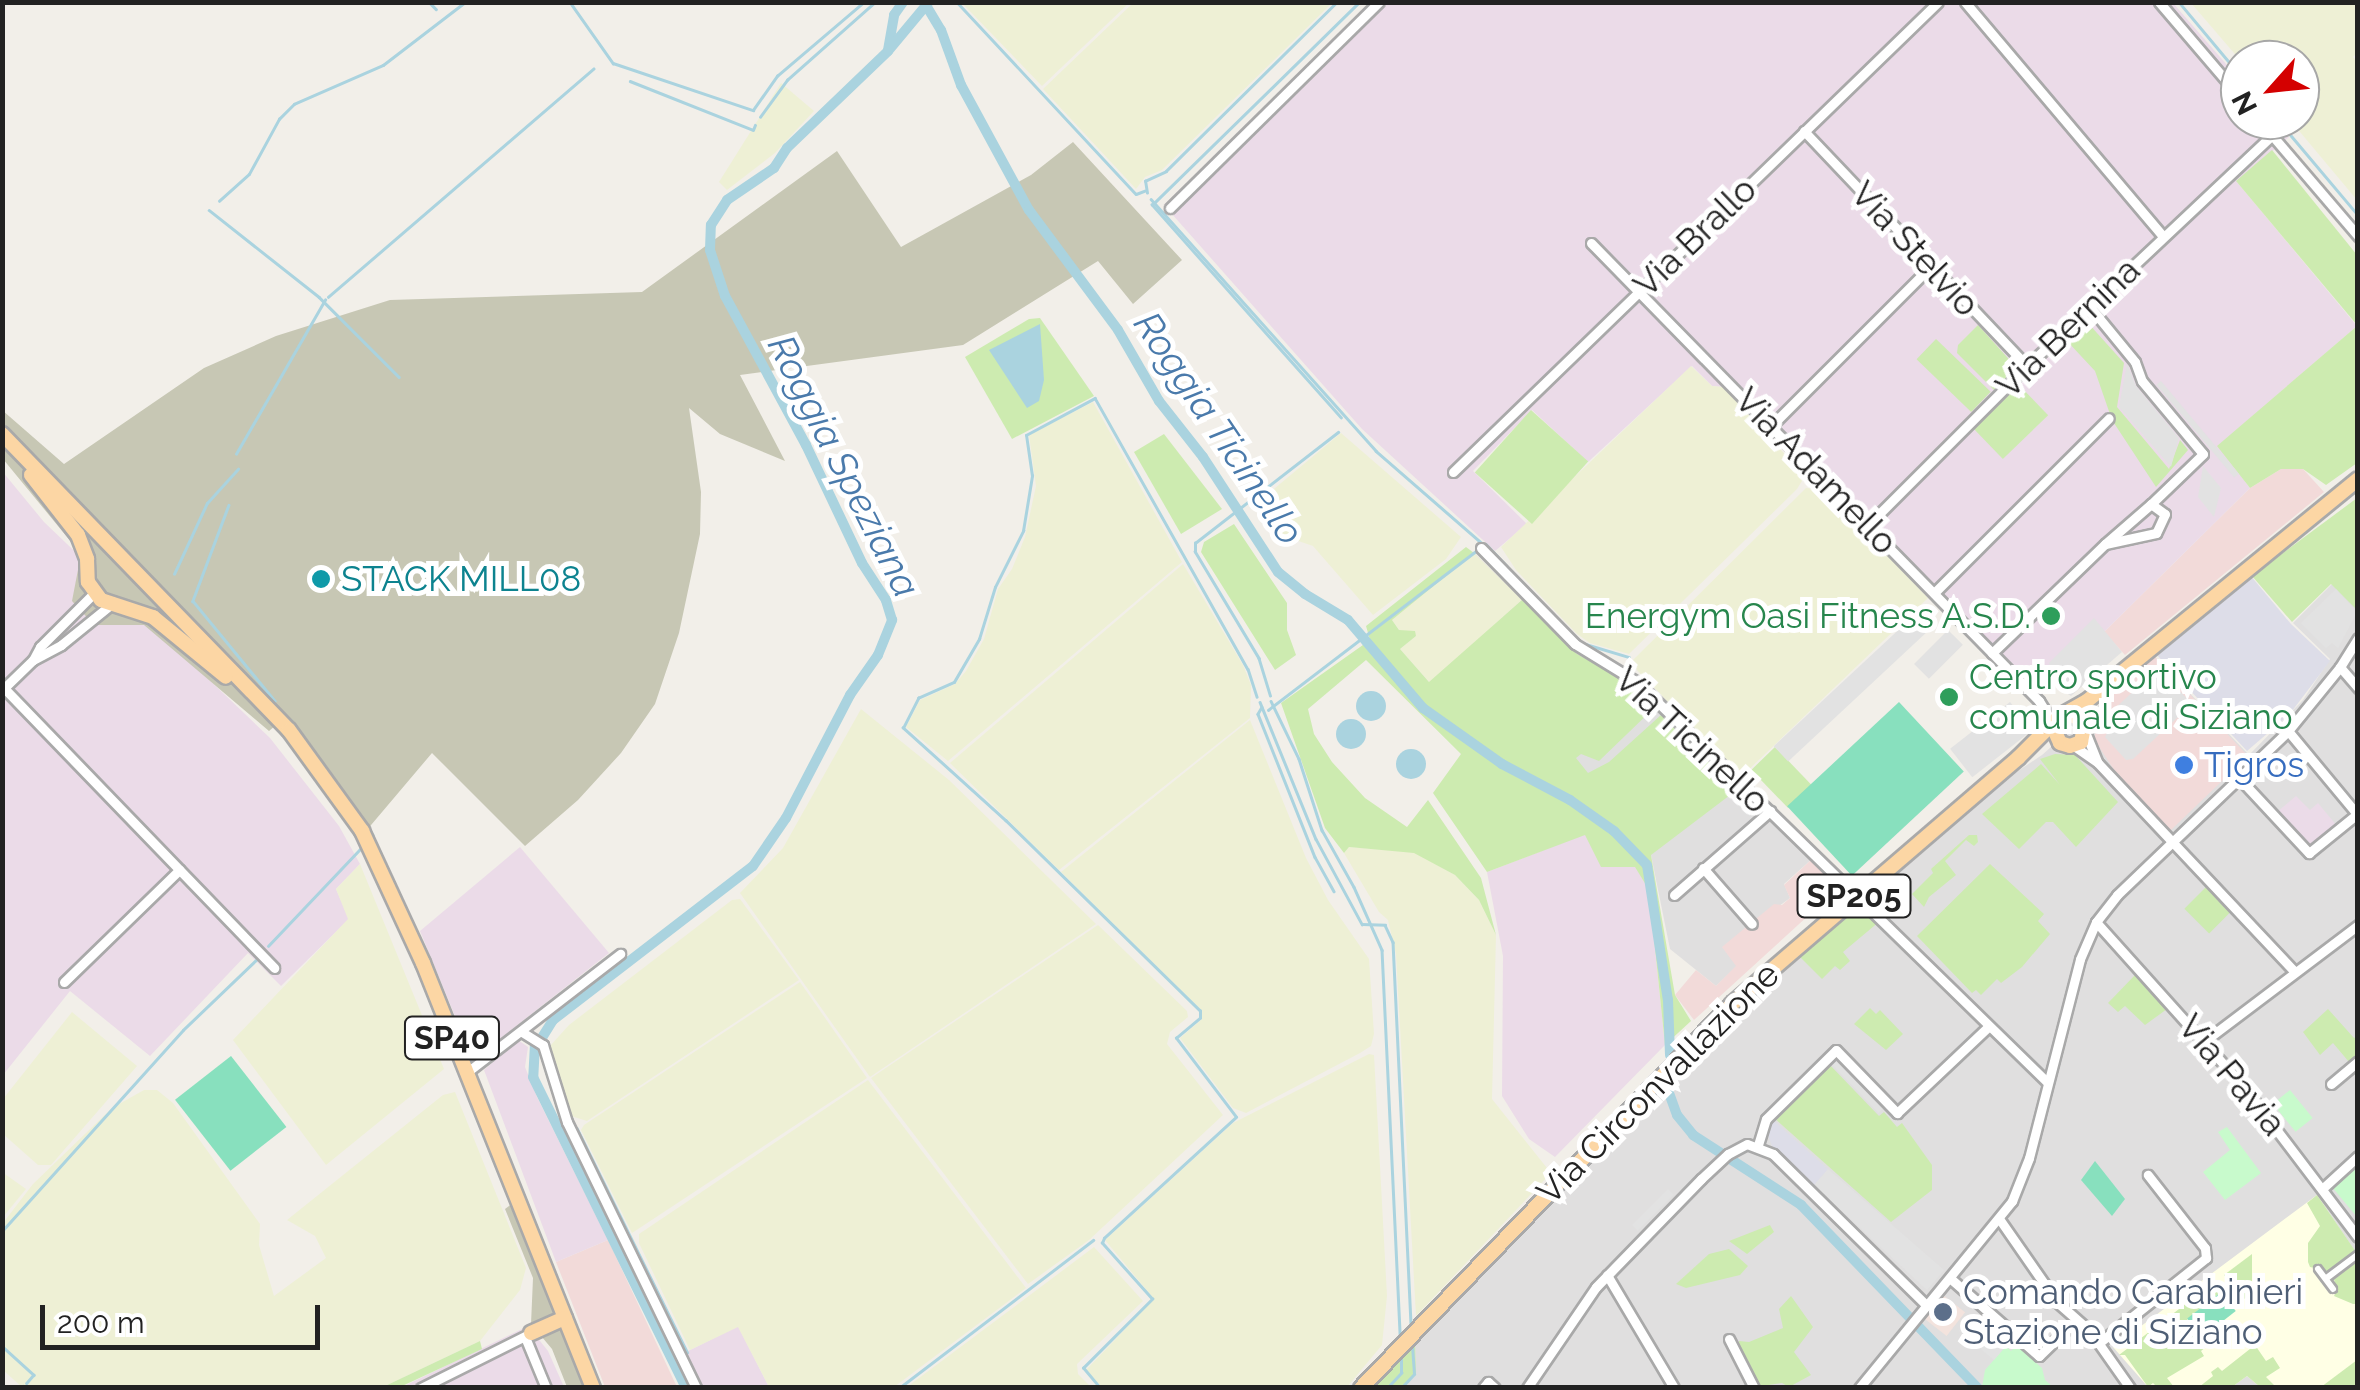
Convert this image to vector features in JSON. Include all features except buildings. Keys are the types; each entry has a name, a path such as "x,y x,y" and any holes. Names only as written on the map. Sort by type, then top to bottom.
{"main road":[{"name":"SP40","path":"2,437 78,535 94,592 108,606 138,609 163,624 270,711"},
{"name":"SP40","path":"2,437 270,711 324,775 362,831 408,927 592,1388"},
{"name":"SP205","path":"2018,758 2358,479"},
{"name":"SP205","path":"2018,758 2070,746 2086,730 2107,685"},
{"path":"2070,746 2056,739 2060,720 2082,718 2086,730"},
{"name":"Via Circonvallazione","path":"1361,1388 1696,1038 1857,893 2018,758"},
{"path":"528,1335 565,1318"}],"street":[{"path":"1170,208 1379,2"},
{"name":"Via Brallo","path":"1452,472 1938,2"},
{"path":"1965,2 2163,236"},
{"path":"2160,2 2220,73"},
{"name":"Via Stelvio","path":"1804,131 2027,366"},
{"name":"Via Bernina","path":"1868,525 2027,366 2267,140"},
{"path":"2276,140 2358,236"},
{"name":"Via Adamello","path":"1591,243 2038,702 2060,720"},
{"path":"1771,426 1930,267"},
{"path":"1992,653 2204,454 2142,381 2134,362 2090,307"},
{"path":"1934,593 2108,418"},
{"path":"2336,497 2358,488"},
{"path":"2105,544 2156,533 2165,514 2151,504"},
{"name":"Via Ticinello","path":"1482,548 1575,644 1637,682 2047,1082"},
{"path":"34,660 40,646 94,592"},
{"path":"108,606 3,688 274,968"},
{"path":"1859,1388 2000,1220 2029,1158 2080,959 2096,922 2288,731 2340,667 2358,638"},
{"path":"2340,667 2358,688"},
{"path":"2086,730 2098,764"},
{"path":"2238,778 2308,853 2357,814 2288,731"},
{"path":"2070,746 2098,764 2295,972"},
{"path":"1674,894 1770,811"},
{"path":"1703,868 1752,924"},
{"path":"64,982 180,870"},
{"name":"Via Pavia","path":"2096,922 2206,1040 2358,1237"},
{"path":"2206,1040 2353,928 2358,941"},
{"path":"466,1073 620,954"},
{"path":"1758,1145 1766,1119 1836,1050 1897,1113 1988,1027"},
{"path":"522,1032 542,1045 567,1122 696,1388"},
{"path":"2332,1084 2358,1061"},
{"path":"1528,1388 1607,1275 1728,1154 1747,1144 1758,1145 1773,1154 1923,1310"},
{"path":"2323,1188 2358,1156"},
{"path":"2099,1343 2206,1258 2205,1248 2148,1175"},
{"path":"2000,1220 2057,1302 2099,1343 2130,1388"},
{"path":"2328,1277 2358,1254"},
{"path":"2318,1268 2333,1289"},
{"path":"1607,1275 1674,1388"},
{"path":"1950,1280 2039,1356 2070,1326 2081,1324"},
{"path":"421,1388 528,1335 546,1388"},
{"path":"1730,1339 1754,1388"},
{"path":"1483,1388 1488,1382 1494,1388"}],"shaded area":[{"path":"962,3 1129,3 1042,86"},
{"path":"1133,3 1331,4 1162,170 1145,177 1136,189 1043,89"},
{"path":"1370,3 2173,3 2220,57 2220,140 2286,140 2237,182 2357,326 2218,446 2250,488 2104,632 2096,624 2025,694 1724,387 1712,386 1692,366 1588,462 1532,410 1473,471 1527,524 1495,551 1362,429 1164,205"},
{"path":"2191,3 2357,3 2357,53 2353,57 2358,62 2357,200 2307,140 2320,140 2320,40 2223,40"},
{"path":"781,83 814,111 775,153 727,190 719,182"},
{"path":"1073,142 1182,260 1133,304 1098,261 963,345 740,375 785,461 720,434 689,408 701,492 700,534 679,633 655,704 621,753 578,800 525,846 432,753 366,831 283,719 269,731 144,625 94,625 72,601 81,554 3,459 2,410 64,464 204,368 276,336 390,300 642,292 837,151 901,247 1031,175"},
{"path":"2127,363 2136,386 2179,438 2171,467 2119,407"},
{"path":"1691,366 1712,386 1723,387 1805,476 1797,489 1629,654 1590,643 1516,570 1501,547"},
{"path":"2161,381 2239,474 2234,478 2156,385"},
{"path":"1093,402 1182,562 948,761 906,727 920,700 955,684 984,639 998,589 1012,569 1025,537 1036,486 1029,435"},
{"path":"1341,433 1461,537 1446,559 1373,615 1313,546 1278,534 1262,508 1268,494"},
{"path":"2203,466 2221,488 2214,517 2198,497"},
{"path":"2281,469 2303,469 2324,492 2125,655 2104,632 2250,488"},
{"path":"2,471 44,522 270,738 339,826 360,864 336,889 349,919 281,986 248,953 150,1056 70,991 3,1075"},
{"path":"1806,488 1824,490 1928,598 1741,777 1630,663"},
{"path":"1474,553 1577,654 1626,681 1812,859 1784,884 1790,898 1723,947 1737,966 1716,986 1670,949 1651,855 1589,802"},
{"path":"1474,553 1522,600 1430,683 1400,649 1416,636 1400,631 1392,620"},
{"path":"2357,559 2357,1387 1372,1388 1714,1029 1820,935 1997,785 2042,755 2154,656 2249,755 2303,700 2330,659 2293,623"},
{"path":"1183,564 1243,665 1251,685 1250,718 1059,870 950,763"},
{"path":"2250,575 2291,624 2330,661 2289,715 2247,751 2156,654"},
{"path":"2336,589 2357,612 2338,648 2332,643 2326,648 2301,623"},
{"path":"1923,607 1937,622 1788,761 1774,746"},
{"path":"2094,618 2122,652 2071,696 2063,691 2049,663"},
{"path":"1948,630 1963,645 1929,679 1914,664"},
{"path":"2154,656 2248,756 2170,831 2120,779 2094,739 2101,706"},
{"path":"2158,668 2192,704 2133,759 2126,760 2105,737 2113,721 2108,715"},
{"path":"2010,702 2032,730 1972,777 1950,749"},
{"path":"861,709 949,780 1096,924 870,1077 740,893 783,848"},
{"path":"1250,720 1306,858 1328,900 1369,959 1374,1034 1371,1046 1360,1053 1246,1113 1233,1108 1180,1038 1202,1019 1202,1011 1061,872"},
{"path":"2296,796 2310,810 2318,803 2337,826 2311,848 2277,812"},
{"path":"1585,834 1635,866 1649,890 1665,1045 1555,1157 1529,1139 1502,1096 1503,956 1487,872"},
{"path":"520,847 609,953 473,1060 420,931"},
{"path":"1349,847 1414,852 1455,875 1479,900 1496,935 1492,1099 1551,1173 1416,1316 1396,954 1388,920 1379,912 1344,853"},
{"path":"1812,859 1819,859 1844,883 1694,1020 1675,995 1696,970 1716,986 1736,966 1722,947 1774,904 1782,905 1790,898 1784,885"},
{"path":"360,864 444,1069 326,1165 233,1040 348,919 336,889"},
{"path":"740,899 799,980 587,1121 571,1116 550,1046 569,1025 732,900"},
{"path":"1098,925 1187,1011 1188,1017 1170,1032 1167,1044 1223,1115 1089,1240 1028,1284 871,1078"},
{"path":"800,982 867,1078 632,1233 581,1130 584,1125"},
{"path":"72,1012 137,1066 51,1165 38,1165 3,1134 3,1099"},
{"path":"518,1040 528,1047 525,1067 537,1097 608,1240 556,1262 484,1070"},
{"path":"1369,1054 1374,1055 1387,1296 1382,1345 1347,1387 1102,1387 1086,1370 1154,1299 1105,1240 1233,1123"},
{"path":"1837,1060 1884,1108 1879,1113 1832,1065"},
{"path":"868,1080 1026,1288 894,1387 769,1387 738,1327 690,1350 639,1243 639,1234"},
{"path":"144,1090 157,1090 173,1103 260,1224 259,1245 274,1296 326,1258 315,1236 287,1220 443,1095 455,1092 526,1268 520,1290 480,1341 383,1387 23,1388 3,1370 3,1223 33,1184 112,1108"},
{"path":"1773,1120 1828,1169 1814,1185 1772,1146 1767,1133"},
{"path":"1828,1169 1944,1270 1927,1290 1814,1185"},
{"path":"2,1172 26,1189 3,1217 2,1217"},
{"path":"1668,1189 1674,1195 1638,1231 1632,1225"},
{"path":"525,1194 602,1387 567,1387 552,1349 531,1324 533,1278 505,1209"},
{"path":"2317,1195 2357,1254 2357,1387 2260,1387 2247,1376 2232,1387 2148,1387 2113,1347"},
{"path":"608,1240 677,1387 605,1387 556,1262"},
{"path":"1094,1247 1143,1301 1077,1364 1078,1374 1091,1387 907,1387"},
{"path":"1943,1295 1965,1312 1947,1336 1925,1319"},
{"path":"1974,1314 2006,1346 1994,1360 1959,1331"},
{"path":"528,1326 548,1351 564,1387 400,1388"},
{"path":"738,1326 769,1387 701,1387 684,1353"}],"green space":[{"path":"2272,150 2357,255 2357,325 2236,181"},
{"path":"1040,318 1094,396 1012,439 965,357 1029,319"},
{"path":"2088,323 2124,363 2117,407 2169,469 2180,440 2188,450 2156,487 2112,420 2095,371 2067,341"},
{"path":"1978,325 2016,367 1994,390 1957,353 1958,345"},
{"path":"2357,326 2357,463 2326,485 2303,469 2281,469 2250,488 2217,446"},
{"path":"1936,339 1991,392 1971,412 1917,359"},
{"path":"2019,385 2048,415 2003,459 1974,429"},
{"path":"1531,410 1588,462 1532,524 1475,472"},
{"path":"1164,434 1222,509 1181,534 1134,452"},
{"path":"2357,498 2357,610 2331,584 2292,622 2252,576"},
{"path":"1234,524 1287,603 1287,630 1296,655 1275,670 1201,552 1204,542"},
{"path":"1466,547 1474,553 1392,620 1399,630 1415,631 1416,636 1400,649 1429,682 1522,600 1577,654 1626,681 1654,708 1599,761 1581,754 1576,758 1588,773 1609,762 1661,715 1738,789 1651,855 1675,995 1691,1021 1665,1045 1649,890 1635,867 1601,867 1585,835 1487,872 1433,793 1461,754 1366,660 1308,709 1314,734 1332,762 1365,798 1407,827 1428,800 1481,878 1496,935 1479,900 1455,875 1414,853 1349,847 1344,853 1325,828 1281,703 1370,640 1366,626"},
{"path":"1899,702 1964,771 1852,876 1787,806"},
{"path":"1775,747 1812,785 1788,808 1751,770"},
{"path":"2055,754 2075,755 2118,802 2076,847 2053,822 2046,822 2019,849 1982,814 2041,764 2060,785 2040,759"},
{"path":"1969,835 1977,835 1978,842 1974,846 1966,840 1945,861 1956,875 1929,897 1924,907 1912,894 1933,873 1931,869"},
{"path":"1990,864 2044,914 2038,921 2050,934 2022,967 2001,983 1997,979 1981,995 1976,990 1972,993 1917,936"},
{"path":"2207,886 2232,911 2209,933 2184,909"},
{"path":"1857,904 1880,921 1843,952 1850,961 1840,970 1835,966 1822,979 1799,956"},
{"path":"2136,974 2167,1009 2145,1025 2125,1006 2118,1012 2108,1003"},
{"path":"1870,1008 1876,1014 1880,1010 1903,1034 1886,1050 1854,1024"},
{"path":"2328,1009 2354,1038 2357,1036 2357,1055 2349,1062 2333,1043 2320,1055 2303,1032"},
{"path":"231,1056 286,1127 230,1171 175,1100"},
{"path":"1829,1064 1879,1116 1884,1112 1897,1127 1902,1123 1932,1165 1932,1190 1891,1222 1774,1118"},
{"path":"2290,1090 2313,1118 2296,1132 2273,1104"},
{"path":"2227,1127 2261,1173 2225,1200 2203,1172 2230,1150 2218,1132"},
{"path":"2095,1161 2125,1199 2112,1216 2081,1180"},
{"path":"2357,1166 2357,1217 2332,1187"},
{"path":"2317,1195 2356,1252 2330,1272 2310,1267 2308,1262 2308,1243 2320,1226 2307,1203"},
{"path":"1770,1225 1774,1232 1747,1254 1729,1241"},
{"path":"1729,1249 1748,1266 1740,1275 1686,1288 1676,1284 1709,1254"},
{"path":"2252,1254 2252,1292 2243,1300 2224,1275"},
{"path":"2357,1257 2357,1304 2353,1304 2334,1296 2337,1290 2333,1276"},
{"path":"2213,1283 2221,1292 2187,1319 2207,1346 2201,1351 2204,1356 2167,1378 2174,1387 2157,1387 2153,1383 2148,1387 2125,1355 2119,1355"},
{"path":"2221,1292 2236,1311 2202,1337 2187,1318"},
{"path":"1791,1296 1813,1327 1794,1352 1811,1375 1789,1387 1782,1383 1755,1387 1740,1359 1739,1341 1749,1342 1783,1328 1779,1309"},
{"path":"480,1341 482,1349 400,1387 383,1387"},
{"path":"1415,1344 1416,1374 1404,1387 1372,1387"},
{"path":"2016,1345 2042,1368 2045,1380 2053,1387 1982,1387 1985,1370 2006,1346 2011,1351"},
{"path":"2255,1345 2266,1361 2273,1357 2280,1368 2266,1377 2276,1387 2260,1387 2247,1376 2232,1387 2199,1387 2213,1376 2211,1372 2218,1367 2222,1371"},
{"path":"2357,1360 2357,1387 2321,1387"}],"water":[{"path":"1040,324 1044,380 1039,401 1027,408 989,350"},
{"path":"1371,691 1382,695 1386,706 1382,717 1371,721 1360,717 1356,706 1360,695"},
{"path":"1351,719 1362,723 1366,734 1362,745 1351,749 1340,745 1336,734 1340,723"},
{"path":"1411,749 1422,753 1426,764 1422,775 1411,779 1400,775 1396,764 1400,753"}],"waterway":[{"path":"429,2 436,9"},
{"path":"219,201 249,174 279,119 294,104 383,65 465,2"},
{"path":"570,2 613,63 753,110 777,76 864,2"},
{"path":"760,117 787,80 875,2"},
{"path":"888,50 894,15 903,2"},
{"name":"Roggia Ticinello","path":"924,2 941,30 961,85 1029,210 1118,330 1159,401 1203,457 1278,572 1348,620 1423,708 1502,764 1570,800 1614,831 1647,865 1668,1000 1670,1055"},
{"path":"957,2 1136,194 1144,191"},
{"path":"1147,193 1145,181 1166,171 1337,2"},
{"path":"1341,418 1152,205 1359,2"},
{"path":"2179,2 2220,51"},
{"name":"Roggia Speziana","path":"543,1036 553,1020 753,866 786,818 850,695 878,655 892,620 886,600 862,563 806,445 725,296 710,250 711,225 727,200 774,168 787,148 888,51 928,3"},
{"path":"328,297 593,69"},
{"path":"630,81 753,130 755,125"},
{"path":"2295,140 2358,215"},
{"path":"1151,199 1376,451 1484,545"},
{"path":"209,210 319,297 399,377"},
{"path":"236,454 325,300"},
{"path":"1100,1388 1083,1368 1152,1299 1102,1243 1104,1238 1236,1117 1176,1038 1200,1018 1200,1011 1006,821 903,728 918,698 954,682 979,639 995,587 1023,531 1032,476 1026,435 1095,398 1248,669 1257,697"},
{"path":"1270,696 1259,659 1195,552 1195,543 1338,432"},
{"path":"174,574 207,503 238,469"},
{"path":"229,505 193,601 275,701"},
{"path":"1486,544 1567,629"},
{"path":"1268,710 1476,551"},
{"path":"1579,642 1629,657"},
{"path":"1271,701 1299,759 1322,830 1354,887 1382,950 1400,1337"},
{"path":"1260,702 1316,839 1362,924 1385,925 1393,942 1411,1326"},
{"path":"1262,707 1258,714 1315,857 1334,891"},
{"path":"291,720 373,835"},
{"path":"268,946 362,847"},
{"path":"2,1231 183,1030 257,959"},
{"name":"Roggia Speziana","path":"535,1044 533,1077 686,1388"},
{"name":"Roggia Ticinello","path":"1669,1093 1677,1115 1693,1135 1801,1205 1978,1388"},
{"path":"577,1128 687,1352"},
{"path":"899,1388 1093,1240"},
{"path":"2,1346 34,1375 27,1383"},
{"path":"1401,1388 1414,1374 1412,1347"},
{"path":"1387,1388 1401,1373 1401,1358"}],"place":[{"name":"STACK MILL08","path":"321,579"},
{"name":"Energym Oasi Fitness A.S.D.","path":"2051,616"},
{"name":"Centro sportivo comunale di Siziano","path":"1949,697"},
{"name":"Tigros","path":"2184,765"},
{"name":"Comando Carabinieri Stazione di Siziano","path":"1943,1312"}]}
